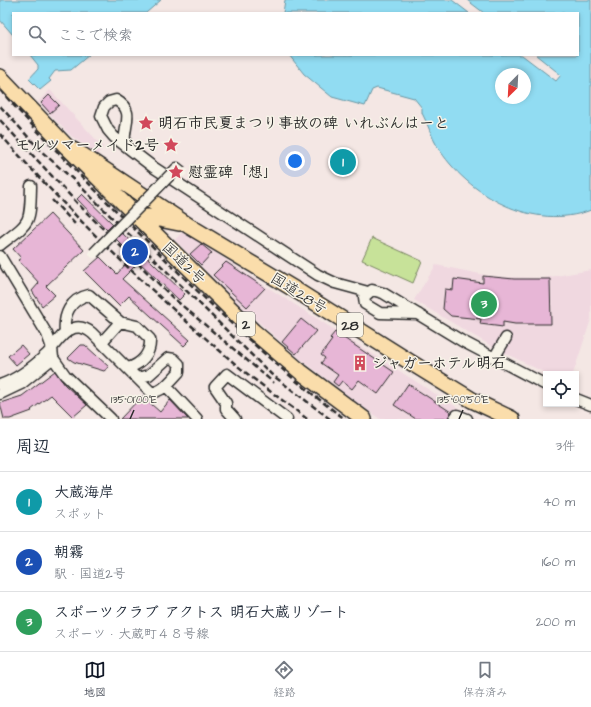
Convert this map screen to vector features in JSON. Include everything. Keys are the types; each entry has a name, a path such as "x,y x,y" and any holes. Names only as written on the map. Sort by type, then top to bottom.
{"highway":[{"name":"国道2号","path":"0,77 67,147 162,242 269,345 301,372 364,419"},
{"name":"国道28号","path":"67,147 82,155 182,224 460,392 512,419"},
{"name":"国道28号","path":"138,218 149,217 182,224"},
{"path":"162,242 165,228 182,224"}],"street":[{"path":"125,145 153,167 318,275 335,283 368,292 372,290 383,292 494,358 543,383"},
{"path":"94,253 177,168 182,172"},
{"path":"0,245 26,225 30,216 31,186"},
{"path":"0,256 47,334 52,353 65,375 111,419"},
{"path":"368,292 364,300 365,304 376,312 418,314"},
{"path":"65,333 64,322 66,311 80,297 89,295 120,322 137,326 150,339 148,354 138,365 128,368"},
{"path":"102,342 120,322"},
{"path":"0,394 22,384 52,353 65,333 74,328 85,328 102,342 128,368 137,378 151,392 156,393 166,386 179,372 179,364 174,359 168,358 149,375 137,378"},
{"path":"494,358 506,338"},
{"path":"0,385 11,381 52,353"},
{"path":"235,419 226,409 226,403 215,387 227,374 287,419"},
{"path":"166,386 197,419"},
{"path":"579,400 591,405"},
{"path":"454,419 457,415 467,419"}],"shaded area":[{"path":"50,90 103,147 97,155 70,135 38,102"},
{"path":"183,231 267,287 475,419 380,419 298,357 245,310 175,240"},
{"path":"436,265 485,275 506,277 544,278 591,270 591,319 574,371 543,372 493,347 414,300"}],"green space":[{"path":"372,238 422,261 413,283 362,260"}],"water":[{"path":"0,0 161,0 147,12 12,12 12,34 0,20"},
{"path":"285,0 452,0 468,12 283,12"},
{"path":"467,0 591,0 591,210 569,216 547,216 525,213 504,205 484,194 466,180 450,164 437,146 422,113 422,108 414,98 377,88 372,90 365,106 332,97 304,74 290,56 523,56 556,81 561,75 537,56 579,56 579,12 483,12"},
{"path":"31,56 88,56 71,70 55,71 49,79 51,81 40,90 29,79 38,69 38,65"}],"building":[{"path":"49,95 59,105 50,113 41,103"},
{"path":"82,194 113,224 107,230 77,199"},
{"path":"50,214 84,250 46,286 55,295 42,306 32,291 39,283 18,260 21,258 13,249"},
{"path":"122,233 185,294 179,300 139,262 122,279 190,340 184,346 129,296 119,306 84,271 100,257 117,274 133,256 116,239"},
{"path":"201,244 212,253 201,265 190,254"},
{"path":"226,262 265,288 247,307 213,275"},
{"path":"483,276 514,279 550,279 551,324 515,324 503,322 503,327 480,324 481,319 451,316 443,309 445,289 453,290 454,279 483,283"},
{"path":"301,319 316,331 296,354 282,342"},
{"path":"335,332 394,372 378,394 359,380 352,389 342,381 338,386 333,382 338,375 321,363 325,358 321,355 332,340 330,338"},
{"path":"21,345 29,354 16,365 8,356"},
{"path":"81,345 85,345 109,367 104,371 74,362 68,358"},
{"path":"55,371 65,385 87,405 73,417 51,395 31,410 32,411 10,419 4,419 0,403 22,396"},
{"path":"408,384 451,412 448,419 416,419 394,405"},
{"path":"142,396 160,412 170,400 188,419 120,419"}],"railway":[{"path":"0,90 74,168 220,313 268,357 345,419"},
{"path":"0,106 41,151 76,182 271,374 330,419"},
{"path":"0,120 78,204 172,297 274,383"},
{"path":"0,134 83,223 172,308 260,384 307,419"},
{"path":"52,200 77,226"}],"place":[{"name":"明石市民夏まつり事故の碑 いれぶんはーと","path":"146,123"},
{"name":"モルツマーメイド2号","path":"171,145"},
{"name":"大蔵海岸","path":"343,162"},
{"name":"慰霊碑「想」","path":"176,172"},
{"name":"朝霧","path":"135,252"},
{"name":"スポーツクラブ アクトス 明石大蔵リゾート","path":"484,304"},
{"name":"ジャガーホテル明石","path":"360,363"}]}
